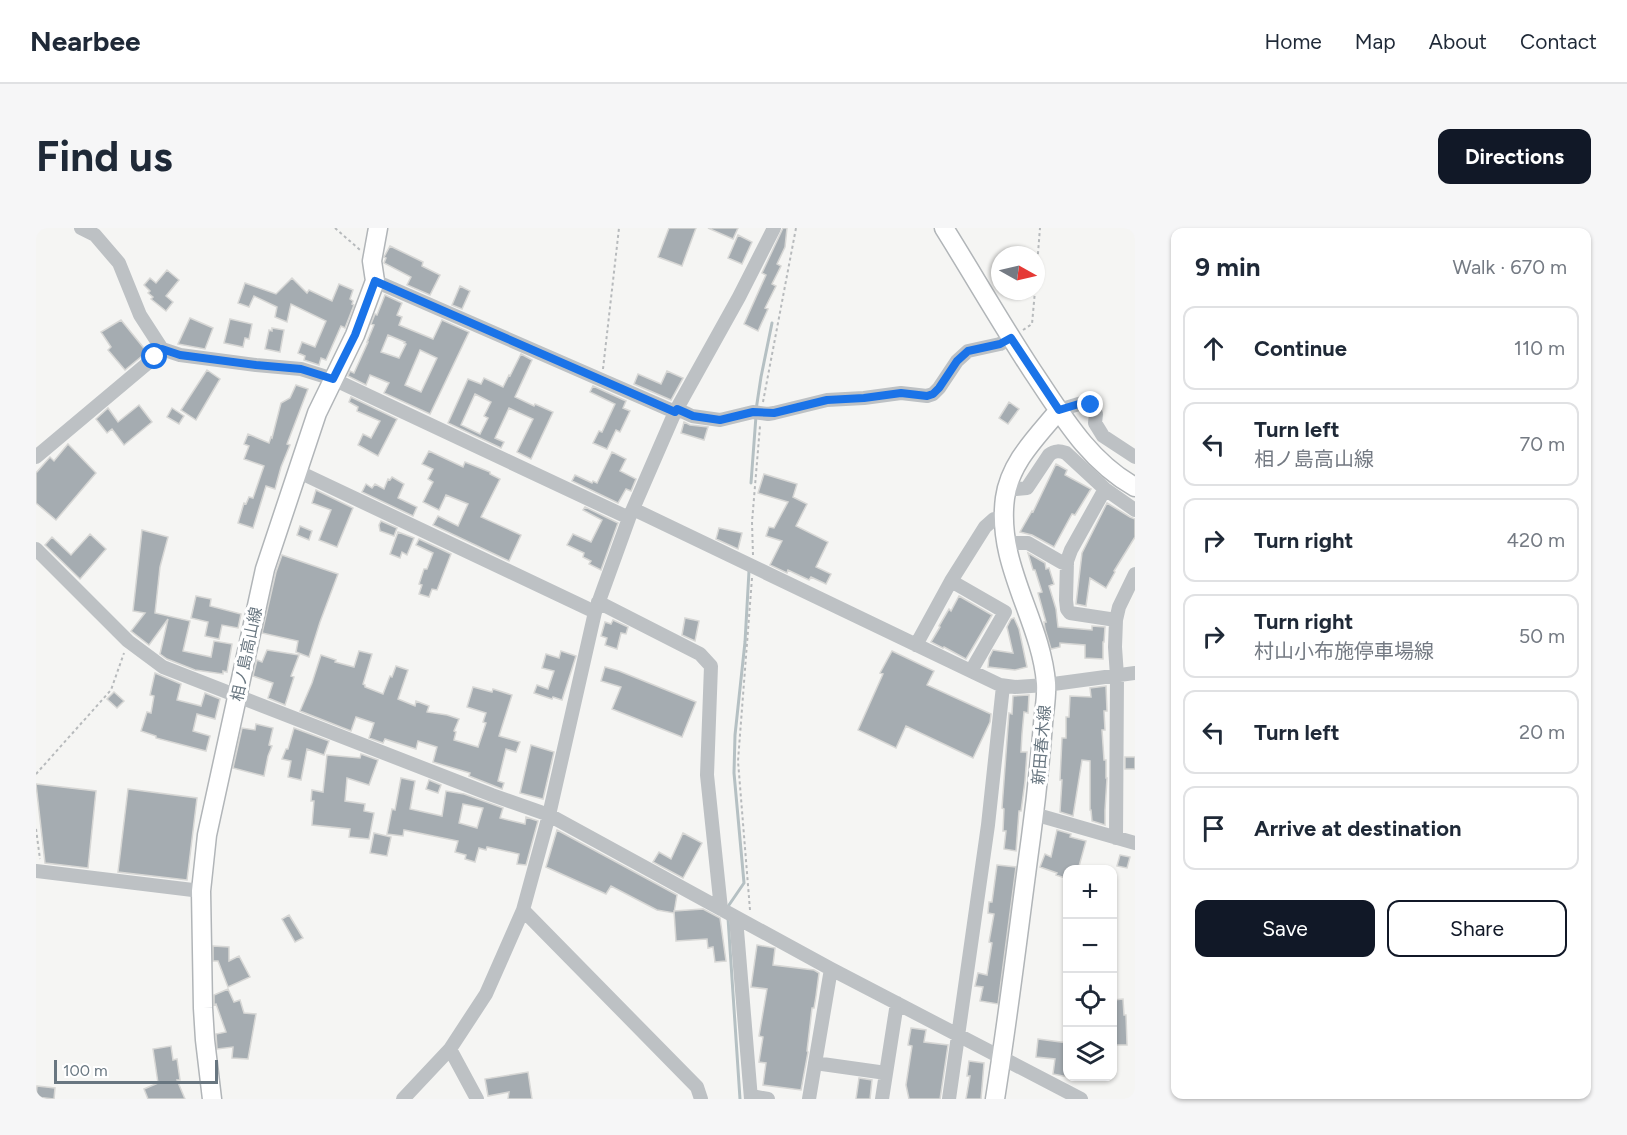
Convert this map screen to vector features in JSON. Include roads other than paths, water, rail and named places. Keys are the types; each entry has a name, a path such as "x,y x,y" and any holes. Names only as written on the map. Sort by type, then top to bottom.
{"main road":[{"name":"相ノ島高山線","path":"212,1099 203,1008 201,891 207,835 265,569 317,413 355,335 375,281 372,261 378,228"},
{"path":"944,228 1011,338 1077,438 1119,477 1135,487"},
{"name":"新田春木線","path":"995,1099 1034,814 1046,685 1037,643 1011,564 1004,519 1007,487 1016,464 1059,410"}],"street":[{"path":"81,228 95,236 119,263 140,315 162,349 180,355 301,369 333,379 753,567 1004,686 1046,685 1135,673"},
{"path":"403,1099 450,1049 486,994 523,910 549,815 596,607 631,514 676,411 774,228"},
{"path":"375,281 676,411 720,420 758,412 774,413 827,400 895,393 927,396 939,388 957,361 968,351 1000,344 1011,338"},
{"path":"36,457 162,349"},
{"path":"1059,410 1082,403 1091,405 1096,414 1095,423 1103,436 1135,457"},
{"path":"1007,487 1027,488 1049,455 1058,451 1066,453 1105,489 1135,510"},
{"path":"297,471 700,654 711,666 707,775 721,909"},
{"path":"1105,489 1071,550 1067,564 1066,609 1077,615 1116,620"},
{"path":"916,645 951,581 985,527 994,519 1004,519"},
{"path":"1006,543 1028,543 1067,564"},
{"path":"36,549 128,642 163,667 549,815 831,969 1081,1099"},
{"path":"1116,838 1116,620 1119,606 1135,574"},
{"path":"951,581 1005,612 971,671"},
{"path":"949,1099 988,825 1004,686"},
{"path":"1034,814 1135,843"},
{"path":"39,871 201,891"},
{"path":"523,910 697,1087 700,1099"},
{"path":"736,918 751,1097 768,1099"},
{"path":"809,1099 831,969"},
{"path":"882,1099 897,1003"},
{"path":"450,1049 477,1099"},
{"path":"815,1063 886,1073"}],"waterway":[{"path":"756,410 772,323"},
{"path":"751,483 756,416"},
{"path":"729,905 744,883 734,773 735,735 745,642 749,571"},
{"path":"728,918 740,1099"}]}
